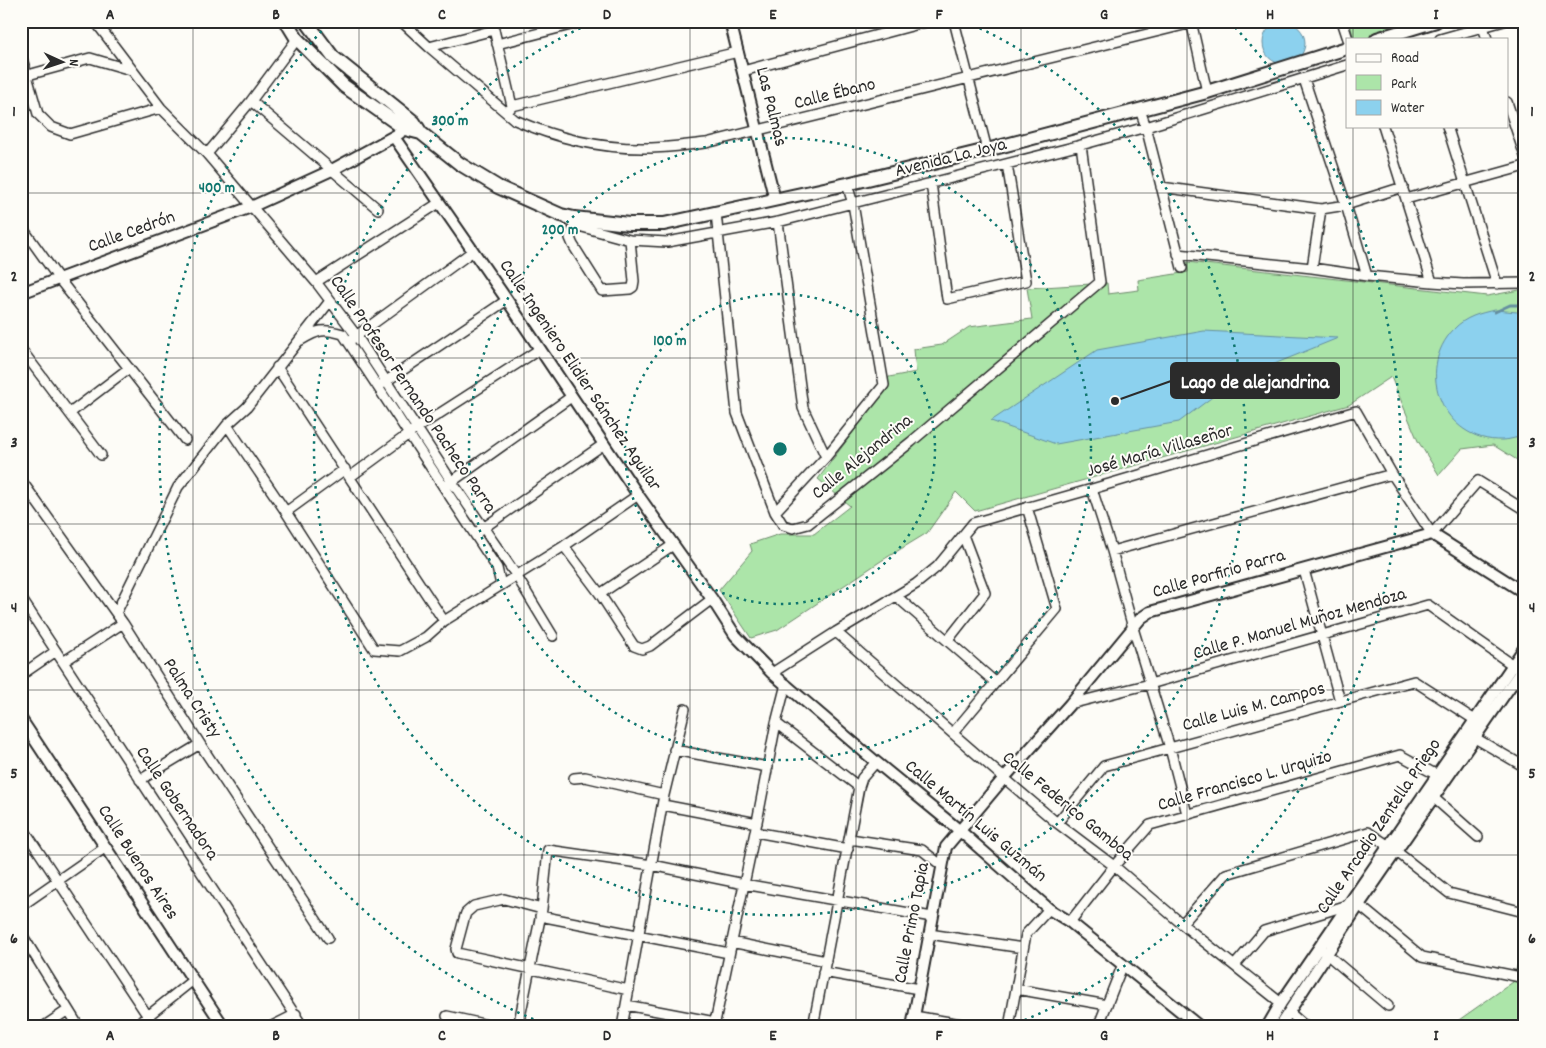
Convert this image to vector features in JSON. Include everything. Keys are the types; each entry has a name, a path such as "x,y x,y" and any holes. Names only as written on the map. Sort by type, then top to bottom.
{"main road":[{"name":"Avenida La Joya","path":"286,21 297,39 344,86 421,133 460,164 498,187 561,215 630,224 664,224 847,184 987,150 1207,92 1346,48"},
{"path":"1380,38 1436,21"},
{"name":"Avenida La Joya","path":"311,23 333,57 410,126"}],"street":[{"name":"Calle Profesor Fernando Pacheco Parra","path":"95,21 161,108 207,154 330,300 356,335 417,428 448,485 483,528 516,575 553,636"},
{"name":"Calle Ébano","path":"401,21 429,47 509,110 515,120 533,128 596,144 647,148 706,143 758,131 1192,22"},
{"path":"497,44 586,21"},
{"name":"Las Palmas","path":"730,21 776,200"},
{"path":"743,71 930,21"},
{"path":"954,21 987,150"},
{"path":"1342,21 1348,38"},
{"path":"1444,38 1504,21"},
{"path":"1192,22 1207,92"},
{"path":"429,47 493,26 509,110 738,52"},
{"path":"1483,27 1487,38"},
{"path":"207,154 251,101 297,39"},
{"path":"21,55 38,114 50,127 70,134 161,108"},
{"path":"28,75 90,58 131,70"},
{"name":"Avenida La Joya","path":"561,215 575,225 630,240 667,242 778,222 1081,145 1346,65"},
{"path":"1304,79 1346,205 1367,276"},
{"path":"251,101 378,209"},
{"path":"1508,105 1525,156"},
{"path":"1140,110 1182,268"},
{"name":"Calle Cedrón","path":"21,293 251,207 332,170 394,137 410,126"},
{"path":"1384,128 1432,282"},
{"path":"1448,128 1497,284"},
{"name":"Calle Ingeniero Elidier Sánchez Aguilar","path":"394,137 507,300 638,495 712,598 735,635"},
{"name":"Calle Alejandrina","path":"716,213 737,413 776,512 783,525 793,528 808,524 911,442 1100,282 1081,145"},
{"path":"931,183 946,299 1026,281 1007,164"},
{"path":"1406,199 1525,166"},
{"path":"776,512 826,457 884,385 847,184"},
{"path":"1162,187 1321,209 1346,205 1403,187"},
{"path":"316,282 439,203"},
{"path":"1312,268 1321,209"},
{"path":"778,222 803,408 826,457"},
{"path":"575,225 570,238 602,291 633,287 630,240"},
{"path":"21,226 59,279 185,440"},
{"path":"348,342 473,251"},
{"path":"1178,254 1432,282 1525,283"},
{"path":"116,613 178,487 227,425 247,406 330,300"},
{"path":"377,387 507,300"},
{"path":"296,342 317,331 332,331 343,334 408,434 448,485 475,534 497,568 501,585"},
{"path":"21,349 101,454"},
{"path":"286,512 540,349"},
{"path":"277,366 444,621"},
{"path":"70,414 129,368"},
{"path":"448,485 571,397"},
{"name":"José María Villaseñor","path":"963,535 973,523 1356,411 1392,474"},
{"path":"227,425 286,512 374,649 400,651 426,637 444,621 564,546 638,495"},
{"path":"475,534 604,444"},
{"path":"1112,551 1392,474 1432,534 1525,593"},
{"name":"Palma Cristy","path":"21,480 25,491 123,623 328,938"},
{"path":"1432,534 1478,481 1525,510"},
{"path":"1092,489 1112,551 1132,628 1170,748 1187,814"},
{"path":"953,734 1057,609 1027,508"},
{"name":"Calle Porfirio Parra","path":"959,830 1070,704 1132,628 1150,612 1432,534"},
{"path":"948,640 985,594 963,535"},
{"path":"772,673 916,584 937,567 963,535"},
{"path":"600,594 673,545"},
{"path":"564,546 600,594 634,646 642,649 650,646 712,598"},
{"path":"1304,570 1340,701"},
{"path":"896,596 996,682"},
{"name":"Calle Gobernadora","path":"21,598 303,1027"},
{"name":"Calle P. Manuel Muñoz Mendoza","path":"1070,704 1150,684 1428,605 1519,667"},
{"path":"63,662 123,623"},
{"name":"Calle Federico Gamboa","path":"836,632 1057,823 1114,866 1182,924 1281,1003"},
{"name":"Calle Martín Luis Guzmán","path":"735,635 772,673 959,830 1049,909 1070,922 1200,1027"},
{"name":"Calle Arcadio Zentella Priego","path":"1267,1027 1281,1003 1348,904 1434,798 1514,681 1525,647"},
{"path":"21,675 56,651"},
{"name":"Calle Arcadio Zentella Priego","path":"1279,1027 1360,905 1437,775 1474,720 1519,667"},
{"name":"Calle Luis M. Campos","path":"1057,823 1104,766 1414,681 1474,720"},
{"path":"1514,681 1525,689"},
{"path":"626,1005 715,1024 776,723 786,684"},
{"path":"622,1027 663,800 685,709"},
{"name":"Calle Buenos Aires","path":"21,719 224,1027"},
{"path":"776,723 859,787"},
{"path":"1475,738 1525,767"},
{"path":"140,780 200,744"},
{"path":"674,750 768,767"},
{"name":"Calle Francisco L. Urquizo","path":"1070,922 1114,866 1150,825 1400,755 1437,775"},
{"path":"815,1026 823,972 859,787 862,778 876,762"},
{"path":"574,778 585,777 756,828 848,849"},
{"path":"1434,798 1478,837"},
{"path":"21,825 155,1027"},
{"name":"Calle Primo Tapia","path":"912,1027 941,865 946,847 959,830"},
{"path":"1182,924 1226,874 1368,832 1449,892 1520,911 1525,910"},
{"path":"850,839 922,850 941,865"},
{"path":"21,906 106,847"},
{"path":"518,1027 541,912 548,850 652,865 744,884 932,917"},
{"path":"629,990 459,954 456,949 466,913 474,906 504,899 541,912 639,935 729,953"},
{"path":"1235,965 1264,931 1348,904"},
{"path":"1360,905 1422,957 1525,978"},
{"path":"1009,1027 1026,934 1049,909"},
{"path":"21,933 80,1027"},
{"path":"929,934 1023,948"},
{"path":"731,942 826,961"},
{"path":"1318,948 1388,1006"},
{"path":"1098,1027 1123,964"},
{"path":"823,972 919,989"},
{"path":"134,1027 193,980"},
{"path":"1016,989 1107,1005"},
{"path":"43,1027 68,1010"},
{"path":"1289,1012 1306,1027"},
{"path":"270,1027 296,1014"},
{"path":"448,1016 497,1027"},
{"path":"914,1016 979,1027"}],"green space":[{"path":"1349,21 1421,21 1369,38 1354,38"},
{"path":"1187,262 1487,296 1525,289 1525,465 1493,445 1462,449 1439,475 1418,441 1391,377 1349,405 975,511 956,492 927,533 777,630 751,638 719,590 752,551 750,544 780,534 814,534 850,506 818,479 880,396 889,377 916,372 914,349 942,345 969,327 1032,319 1027,288 1107,283 1108,294 1139,290 1138,280 1188,272"},
{"path":"1525,935 1525,1027 1452,1027 1456,1022 1513,982"}],"water":[{"path":"1288,22 1296,25 1302,31 1305,43 1302,55 1296,61 1280,64 1272,61 1266,55 1263,39 1266,31 1272,25"},
{"path":"1495,310 1517,312 1525,316 1525,435 1505,440 1481,437 1464,429 1450,417 1441,401 1436,383 1436,364 1442,346 1454,329 1478,314"},
{"path":"1204,331 1338,338 1235,380 1179,422 1056,444 991,421 1097,350"}],"waterway":[{"path":"1495,312 1510,305 1525,305"}],"place":[{"name":"Lago de alejandrina","path":"1115,401"}]}
